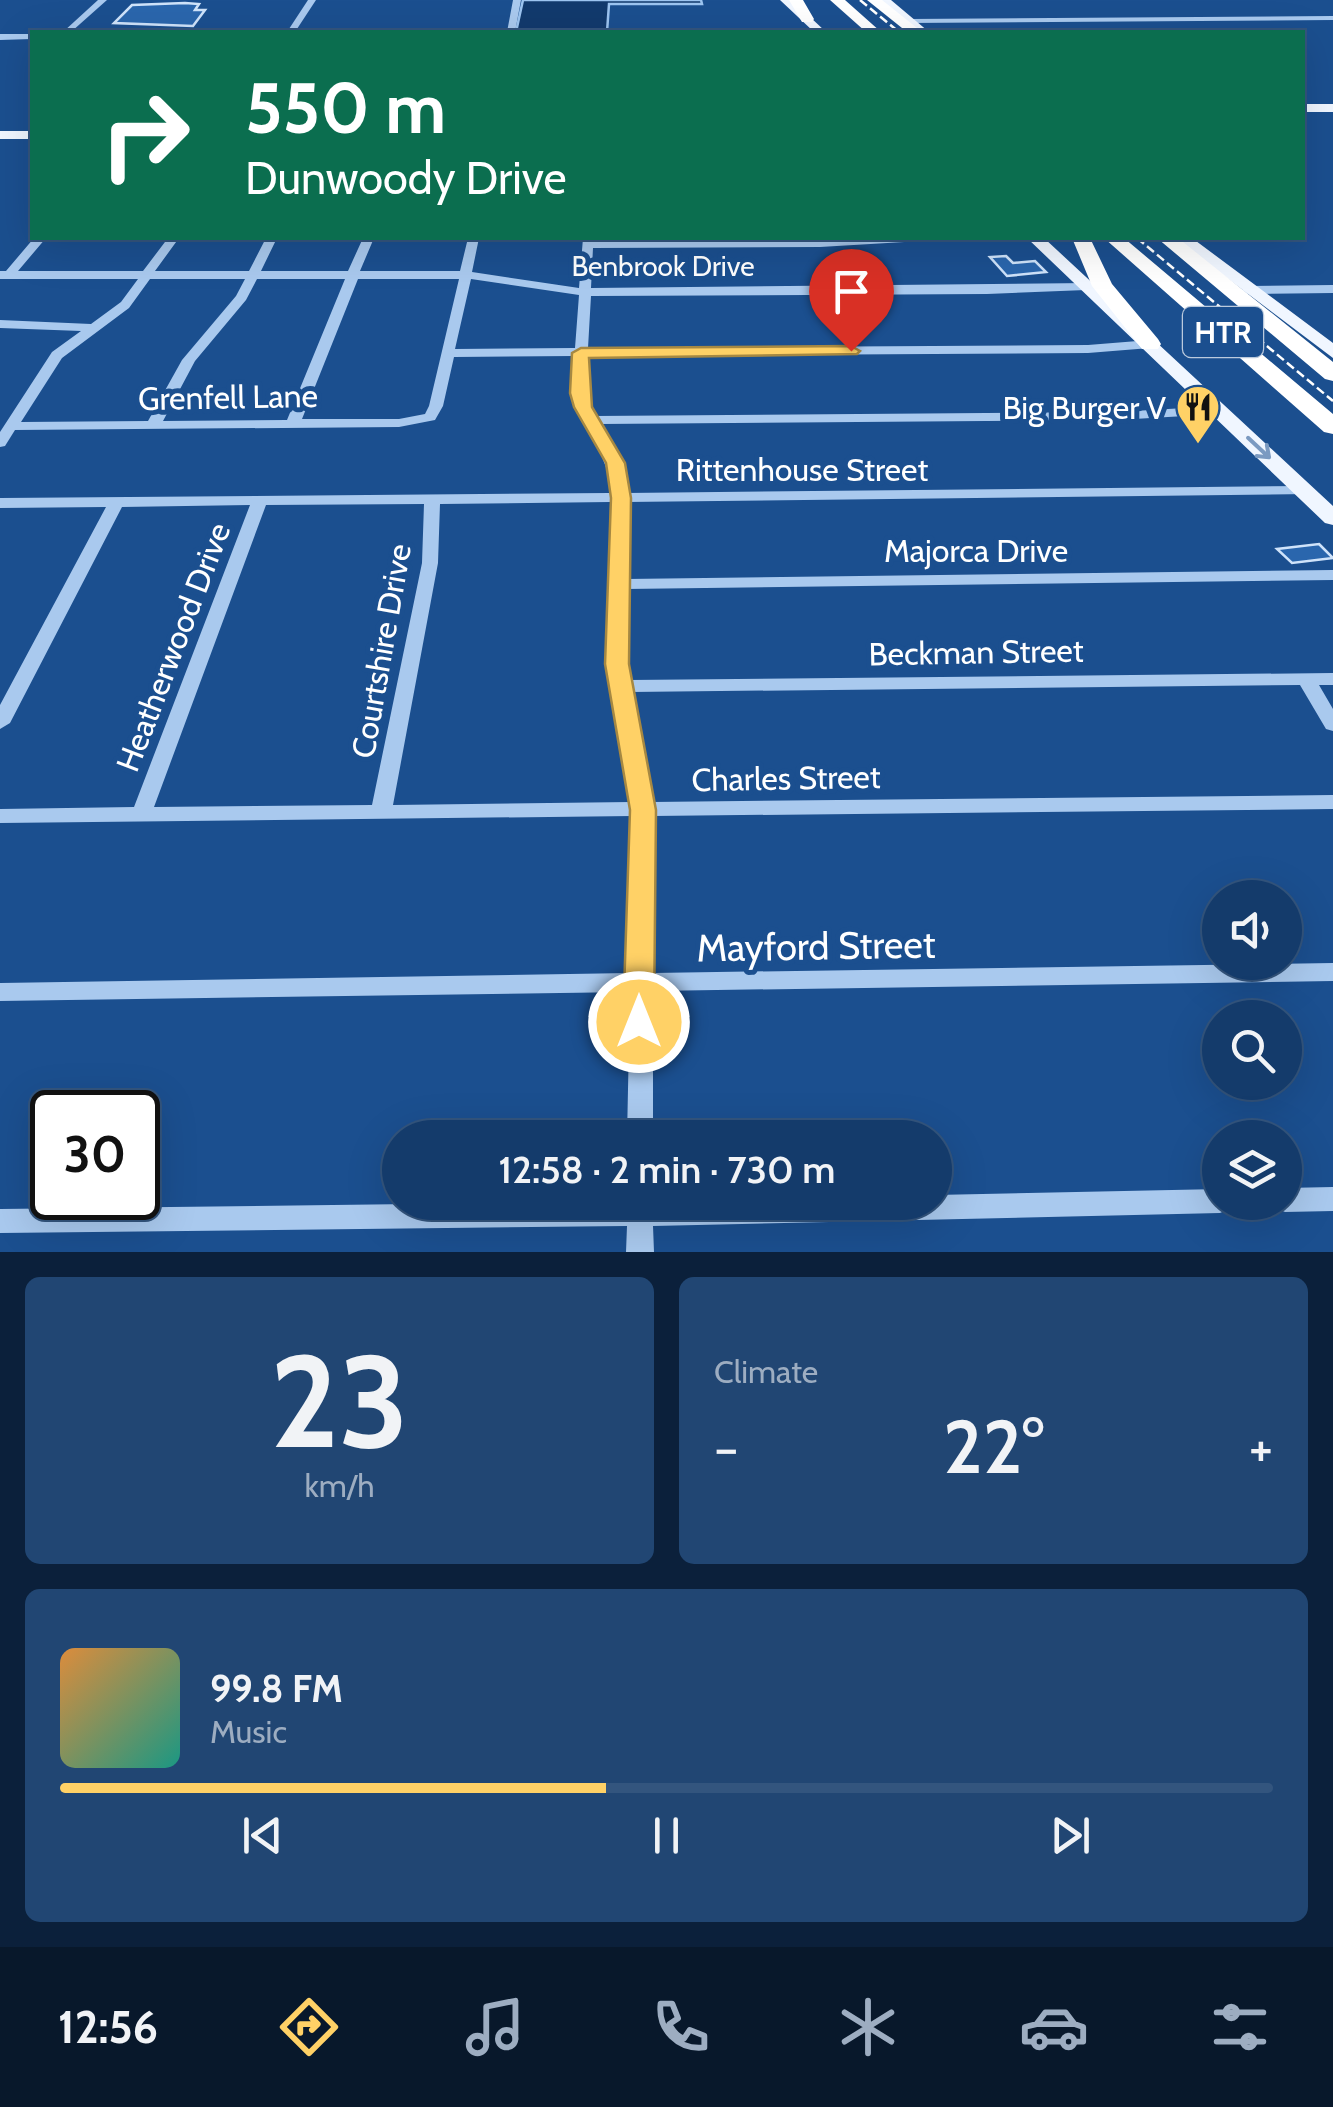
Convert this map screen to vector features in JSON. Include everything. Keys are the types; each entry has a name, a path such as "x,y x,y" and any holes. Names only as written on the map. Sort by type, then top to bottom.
{"highway":[{"path":"796,0 807,18"},
{"path":"837,0 872,30"},
{"path":"874,0 911,27"},
{"path":"1081,240 1102,286 1150,344"},
{"name":"HTR","path":"1115,240 1333,427"},
{"name":"HTR","path":"1168,240 1333,374"}],"main road":[{"path":"786,0 818,30"},
{"path":"884,0 911,27"},
{"path":"1307,111 1333,110"},
{"path":"5,135 30,133"},
{"path":"1037,240 1333,518"},
{"path":"1185,240 1333,352"}],"street":[{"path":"70,30 103,0"},
{"path":"292,30 312,0"},
{"path":"510,30 517,0"},
{"path":"911,27 1333,18"},
{"path":"0,37 30,37"},
{"path":"4,275 38,240"},
{"path":"0,442 57,355 125,305 150,276 172,240"},
{"path":"153,425 189,360 235,306 270,240"},
{"path":"293,423 367,240"},
{"path":"474,240 449,353 1088,349 1150,344"},
{"path":"640,1120 638,984 643,810 619,686 621,498 615,463 589,420 579,393 588,241 836,244 892,240"},
{"name":"Benbrook Drive","path":"4,275 466,275 584,292 1086,286"},
{"path":"1248,290 1333,289"},
{"path":"0,324 94,328"},
{"name":"Grenfell Lane","path":"12,426 410,422 430,416 436,406 449,353"},
{"path":"589,420 1151,416 1218,410"},
{"name":"Rittenhouse Street","path":"0,502 1304,491"},
{"name":"Courtshire Drive","path":"381,813 430,562 432,499"},
{"name":"Heatherwood Drive","path":"142,815 260,500"},
{"path":"0,723 117,502"},
{"name":"Majorca Drive","path":"619,584 1333,575"},
{"name":"Beckman Street","path":"619,686 1333,678"},
{"path":"1306,679 1333,725"},
{"name":"Charles Street","path":"0,816 1333,802"},
{"name":"Mayford Street","path":"0,992 1333,972"},
{"path":"1302,1200 1333,1199"},
{"path":"952,1204 1202,1201"},
{"path":"0,1220 382,1213"},
{"path":"640,1220 640,1252"}],"water":[{"path":"523,0 701,0 702,4 609,4 607,30 516,30"}],"building":[{"path":"199,4 195,10 205,10 193,26 114,23 132,5"},
{"path":"1006,256 1013,263 1035,261 1046,272 1007,276 990,257"},
{"path":"1319,544 1333,558 1292,563 1277,549"}],"railway":[{"path":"860,0 897,30"},
{"path":"1139,240 1333,401"}],"place":[{"name":"Big Burger V","path":"1198,445"}],"route":[{"path":"639,1022 643,810 617,664 621,498 615,463 589,420 579,393 581,353 851,351"}]}
